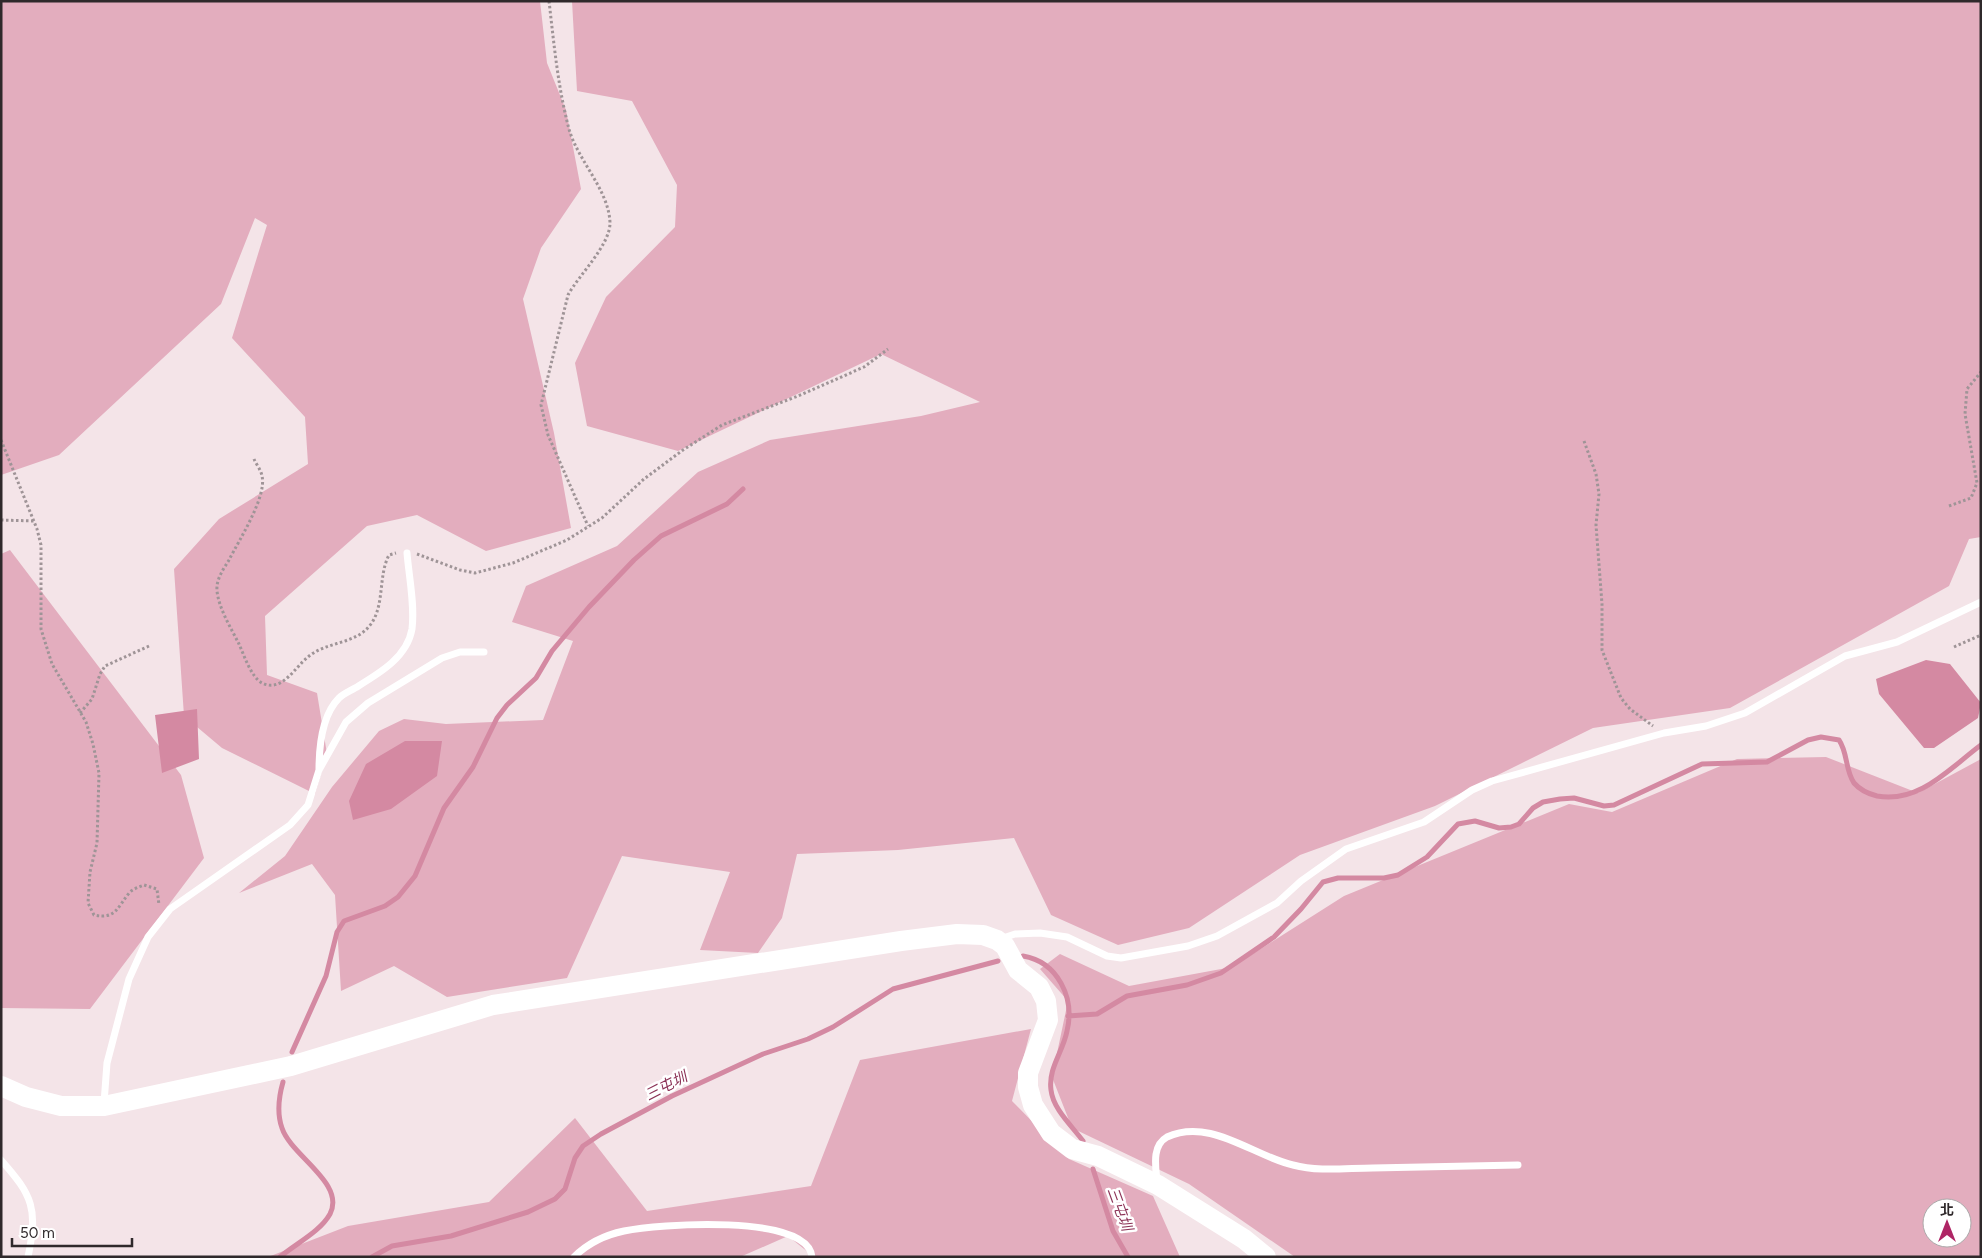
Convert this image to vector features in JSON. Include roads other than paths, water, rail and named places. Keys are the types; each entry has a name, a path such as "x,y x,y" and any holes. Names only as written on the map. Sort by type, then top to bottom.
{"street":[{"path":"1,1086 26,1097 61,1106 104,1106 291,1066 493,1005 901,941 957,934 983,935 997,940 1005,946 1018,970 1038,987 1046,1001 1048,1020 1028,1074 1028,1087 1033,1104 1051,1134 1072,1149 1098,1156 1158,1185 1244,1238 1266,1257"}],"lane":[{"path":"319,770 318,748 325,723 339,698 388,667 398,657 407,642 412,629 407,553"},
{"path":"997,940 1015,934 1040,933 1067,937 1107,956 1121,958 1188,946 1217,936 1277,903 1301,881 1346,849 1424,822 1472,790 1492,780 1664,732 1706,726 1745,713 1845,656 1897,642 1981,602"},
{"path":"104,1106 107,1063 129,979 148,937 170,909 290,825 308,806 319,770 346,722 368,703 442,658 460,652 484,652"},
{"path":"1158,1185 1155,1161 1157,1148 1166,1138 1187,1132 1221,1136 1276,1160 1312,1168 1518,1165"},
{"path":"1,1160 27,1193 34,1212 33,1233 28,1257"},
{"path":"574,1257 597,1239 623,1231 659,1225 717,1224 783,1233 804,1241 811,1250 812,1257"}],"waterway":[{"path":"292,1052 326,976 337,932 344,921 385,906 398,897 415,876 444,808 473,767 497,718 507,705 536,678 552,651 589,607 634,560 661,536 727,504 743,489"},
{"path":"1068,1016 1097,1014 1127,996 1187,985 1221,973 1274,937 1301,909 1323,882 1338,878 1384,878 1398,875 1427,857 1458,824 1475,821 1499,828 1511,827 1519,824 1533,808 1543,802 1560,799 1574,798 1604,806 1614,805 1702,764 1767,762 1808,740 1821,737 1839,740 1844,750 1851,778 1859,788 1877,796 1907,795 1933,782 1981,745"},
{"name":"三屯圳","path":"1023,956 1046,966 1061,983 1066,994 1069,1019 1065,1039 1052,1074 1051,1090 1052,1097 1059,1111 1083,1141"},
{"name":"三屯圳","path":"372,1257 392,1246 451,1236 528,1212 555,1199 565,1189 575,1158 583,1146 601,1134 672,1096 763,1054 808,1039 833,1027 893,989 998,961"},
{"path":"280,1257 326,1220 333,1203 331,1191 287,1138 282,1128 279,1117 279,1105 283,1082"},
{"name":"三屯圳","path":"1093,1169 1113,1231 1128,1257"}]}
